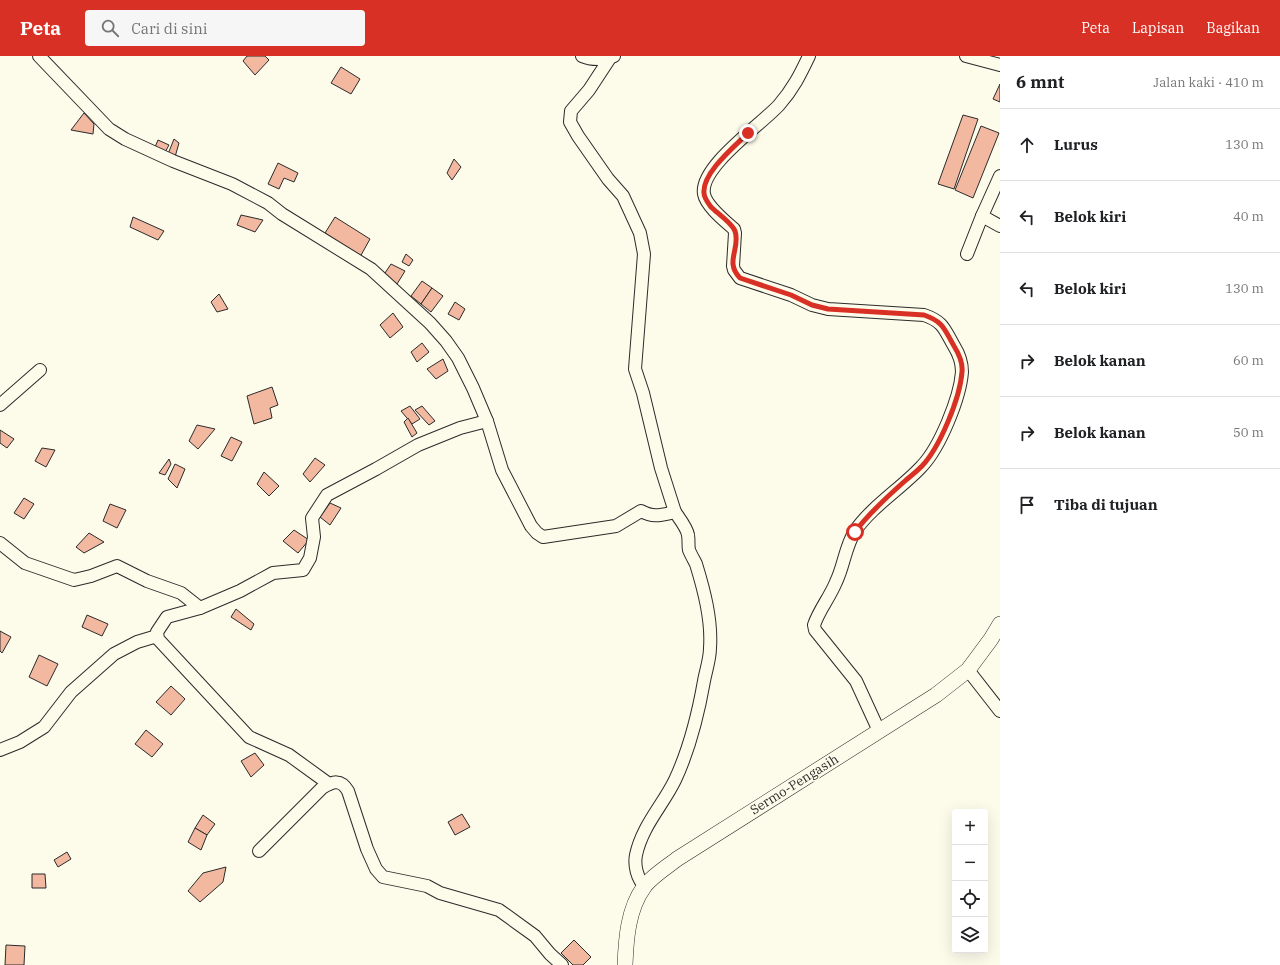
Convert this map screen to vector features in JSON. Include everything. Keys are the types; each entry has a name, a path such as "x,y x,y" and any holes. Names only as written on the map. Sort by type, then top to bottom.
{"main road":[{"name":"Sermo-Pengasih","path":"625,965 626,935 631,915 638,896 645,886 677,859 936,695 968,670 1000,624"}],"street":[{"path":"39,56 109,129 125,139 173,161 232,184 251,194 371,269 425,318 446,341 458,358 487,421 502,470 531,526 537,533 544,537 616,526 641,511 649,516 675,512"},
{"path":"582,56 586,58 598,59 612,57"},
{"path":"809,56 794,87 790,92 778,106 722,159 713,169 705,183 704,193 706,199 711,207 734,229 735,232 732,266 740,278 791,295 812,305 839,310 924,315 932,318 940,322 944,328 959,353 962,364 961,378 954,404 932,455 867,518 855,532 850,540 836,584 814,625 815,630 856,681 879,731"},
{"path":"966,56 1000,65"},
{"path":"612,57 589,90 571,111 570,122 608,179 623,196 640,233 644,254 635,369 643,394 661,468 675,512 688,534 689,549 695,563 702,588 708,613 710,631 710,649 699,709 684,759 674,781 641,839 636,857 636,868 640,881 645,886"},
{"path":"967,254 1000,176"},
{"path":"982,216 1000,226"},
{"path":"0,406 40,370"},
{"path":"329,784 289,755 249,738 158,640 158,632 167,617 200,608 240,591 274,573 303,570 310,558 314,537 312,518 327,495 418,445 460,428 487,421"},
{"path":"0,543 26,563 74,580 117,566 147,581 181,593 200,608"},
{"path":"0,750 20,742 44,726 71,692 114,654 137,642 157,636"},
{"path":"968,670 1000,711"},
{"path":"259,851 322,788 335,782 344,785 347,789 367,849 376,869 383,877 427,886 440,892 499,910 535,936 550,954 562,965"}],"building":[{"path":"247,56 265,56 269,60 255,75 243,61"},
{"path":"341,67 360,79 351,94 331,83"},
{"path":"1000,84 1000,102 993,99"},
{"path":"84,113 94,124 93,134 71,130"},
{"path":"963,115 978,119 954,189 938,184"},
{"path":"981,126 999,133 973,198 955,190"},
{"path":"174,139 179,143 175,157 168,154"},
{"path":"158,140 169,145 163,156 153,152"},
{"path":"454,159 461,167 452,180 447,173"},
{"path":"278,163 298,173 294,182 284,178 279,189 268,184"},
{"path":"241,215 263,220 255,232 237,225"},
{"path":"133,217 164,231 158,240 130,227"},
{"path":"335,217 370,239 360,257 325,233"},
{"path":"406,254 413,260 409,266 402,262"},
{"path":"391,264 405,271 397,284 383,276"},
{"path":"422,281 432,288 421,304 411,296"},
{"path":"432,288 443,296 431,312 421,304"},
{"path":"219,294 228,309 217,312 211,302"},
{"path":"455,302 465,309 459,320 448,314"},
{"path":"393,313 403,327 390,338 380,325"},
{"path":"422,343 429,352 417,362 411,352"},
{"path":"443,359 448,371 436,379 427,369"},
{"path":"272,387 278,405 270,408 272,418 254,424 247,396"},
{"path":"410,406 420,419 412,424 401,411"},
{"path":"422,406 435,421 429,425 415,410"},
{"path":"408,418 417,433 412,437 404,422"},
{"path":"197,425 215,429 198,449 189,441"},
{"path":"0,430 14,439 7,448 0,443"},
{"path":"231,437 242,442 232,461 221,456"},
{"path":"42,448 55,450 46,467 35,461"},
{"path":"315,458 325,465 310,482 303,474"},
{"path":"169,459 171,464 165,475 159,473"},
{"path":"175,464 185,469 177,488 168,479"},
{"path":"264,472 279,486 269,496 257,484"},
{"path":"24,498 34,504 24,519 14,513"},
{"path":"330,503 341,508 330,525 320,517"},
{"path":"110,504 126,510 117,528 103,521"},
{"path":"294,530 309,540 298,553 283,541"},
{"path":"89,533 104,542 84,553 76,547"},
{"path":"236,609 254,624 251,630 231,617"},
{"path":"87,615 108,624 102,636 82,627"},
{"path":"0,631 11,637 2,653 0,651"},
{"path":"39,655 58,664 47,686 29,677"},
{"path":"171,686 185,699 171,715 156,702"},
{"path":"146,730 163,744 152,757 135,744"},
{"path":"255,753 264,765 251,777 241,761"},
{"path":"462,814 470,827 455,835 448,822"},
{"path":"203,815 215,824 207,835 195,828"},
{"path":"195,828 207,835 201,850 188,842"},
{"path":"67,852 71,859 58,867 54,860"},
{"path":"226,867 223,882 200,902 188,891 203,873"},
{"path":"32,874 45,874 46,888 32,888"},
{"path":"574,940 591,957 583,965 573,965 561,953"},
{"path":"6,945 25,946 24,965 5,965"}],"route":[{"path":"748,133 713,169 705,183 704,193 711,207 734,229 736,238 732,266 737,275 740,278 791,295 812,305 828,309 924,315 932,318 940,322 944,328 959,353 962,364 959,388 954,404 932,455 859,526 855,532"}]}
